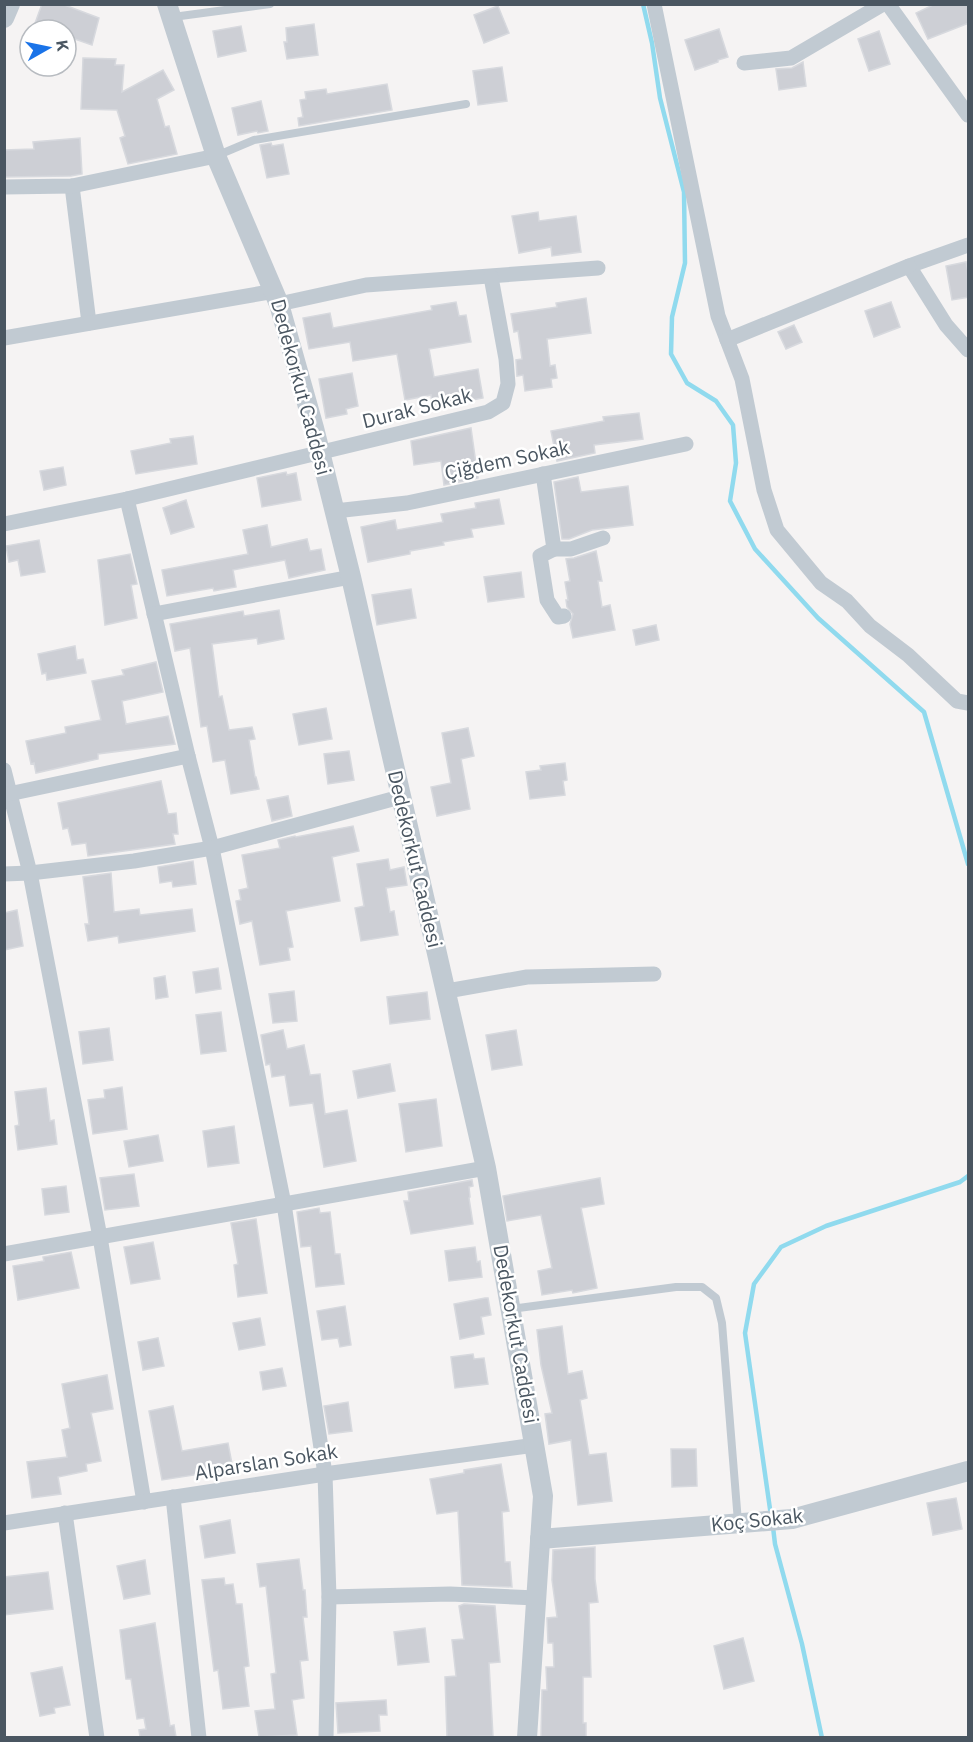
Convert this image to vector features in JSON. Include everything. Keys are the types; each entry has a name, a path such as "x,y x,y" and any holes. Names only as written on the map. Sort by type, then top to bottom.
{"street":[{"path":"4,18 10,4"},
{"path":"654,4 718,316 742,379 764,490 777,530 820,583 847,601 870,626 908,655 957,701 969,703"},
{"path":"744,63 791,58 886,4 969,115"},
{"name":"Dedekorkut Caddesi","path":"168,11 216,156 277,298 320,454 351,577 486,1168 543,1496 527,1737"},
{"path":"4,187 72,186 216,156"},
{"path":"72,186 89,323"},
{"path":"727,340 909,266 969,245"},
{"path":"909,266 946,325 969,350"},
{"path":"4,338 89,323 366,285 598,268"},
{"name":"Durak Sokak","path":"320,454 488,412 503,403 508,384 507,359 491,277"},
{"name":"Çiğdem Sokak","path":"335,511 407,503 686,444"},
{"path":"4,524 127,499 320,454"},
{"path":"543,474 554,549"},
{"path":"127,499 212,848 284,1204 325,1474 329,1597 326,1737"},
{"path":"564,616 558,617 547,600 540,556 554,549 571,549 603,538"},
{"path":"154,614 351,577"},
{"path":"7,794 188,756"},
{"path":"4,770 7,794 30,873 100,1237 144,1502"},
{"path":"4,874 134,861 212,848 400,797"},
{"path":"447,991 527,977 654,974"},
{"path":"4,1254 486,1168"},
{"name":"Alparslan Sokak","path":"4,1523 325,1474 535,1445"},
{"name":"Koç Sokak","path":"540,1539 792,1519 969,1472"},
{"path":"173,1497 199,1737"},
{"path":"65,1513 97,1737"},
{"path":"329,1597 450,1594 536,1598"}],"lane":[{"path":"168,11 270,4"},
{"path":"216,156 254,140 466,104"},
{"path":"511,1309 676,1287 702,1287 716,1298 723,1323 738,1523"}],"building":[{"path":"42,4 62,4 99,18 92,45 78,40 78,18 37,18"},
{"path":"935,4 969,4 969,23 928,39 916,13"},
{"path":"498,6 509,33 484,43 474,15"},
{"path":"314,24 318,55 287,59 284,42 287,42 286,28"},
{"path":"241,26 246,51 218,57 213,31"},
{"path":"719,29 728,57 695,70 685,40"},
{"path":"879,31 890,64 869,71 858,39"},
{"path":"83,58 116,59 115,65 124,65 122,92 163,70 174,90 157,99 165,127 169,126 177,154 128,164 120,138 125,136 117,110 81,109"},
{"path":"803,62 806,86 779,90 776,69 792,68"},
{"path":"502,67 507,101 478,105 473,71"},
{"path":"387,84 392,110 299,126 298,118 303,117 300,100 306,99 305,92 326,89 327,94"},
{"path":"261,101 268,131 238,135 232,108"},
{"path":"80,138 82,174 4,177 4,150 34,149 33,142"},
{"path":"271,143 272,146 283,144 289,174 267,178 260,145"},
{"path":"538,212 539,221 576,216 581,252 552,256 551,247 519,253 512,216"},
{"path":"966,262 969,297 952,300 946,266"},
{"path":"586,298 591,333 547,339 550,366 555,365 557,378 551,379 552,387 525,391 523,375 517,376 516,360 522,359 518,331 514,332 511,314 557,307 556,303"},
{"path":"456,302 459,316 466,315 471,342 429,349 434,377 478,369 483,398 432,405 431,395 405,400 397,354 353,361 350,342 309,349 303,318 330,313 333,328 432,310 431,306"},
{"path":"891,302 900,327 874,337 865,311"},
{"path":"794,325 802,342 786,349 778,332"},
{"path":"352,373 358,406 346,409 347,414 326,418 319,379"},
{"path":"639,413 643,439 594,445 595,453 557,461 551,431 604,421 603,417"},
{"path":"471,428 478,478 444,485 441,461 414,465 411,441"},
{"path":"193,436 197,464 136,474 131,451 171,443 170,439"},
{"path":"63,467 66,485 44,490 40,471"},
{"path":"286,472 287,475 296,473 301,500 262,507 257,478"},
{"path":"578,477 581,492 628,486 633,525 592,530 569,539 562,539 554,482"},
{"path":"499,499 504,524 471,529 473,537 443,542 444,545 368,562 361,527 395,520 397,530 443,522 441,514 476,508 475,503"},
{"path":"186,500 194,527 171,534 163,508"},
{"path":"267,525 271,547 307,539 310,551 321,549 325,570 289,578 285,560 233,570 236,587 214,591 213,588 167,596 162,570 248,554 243,530"},
{"path":"39,540 45,572 21,576 18,560 9,562 6,546"},
{"path":"596,551 602,581 598,581 602,607 610,605 615,630 573,638 570,624 573,614 567,607 566,600 568,600 565,582 570,581 566,559"},
{"path":"130,554 137,584 131,585 137,618 105,625 98,560"},
{"path":"521,572 524,597 488,602 484,577"},
{"path":"411,589 416,618 377,625 372,595"},
{"path":"279,610 284,639 258,644 257,638 212,644 219,697 222,696 229,730 252,727 255,739 249,740 259,789 231,794 225,760 213,762 207,726 201,727 190,648 175,651 170,624 243,611 244,616"},
{"path":"656,625 659,640 636,645 633,630"},
{"path":"75,646 77,660 83,659 86,673 47,680 46,673 42,674 38,654"},
{"path":"156,662 163,692 122,701 126,724 168,716 175,744 98,754 98,759 36,773 34,763 31,764 26,741 66,733 65,727 101,720 92,681 124,675 122,670"},
{"path":"326,708 332,739 299,745 293,714"},
{"path":"468,728 474,756 461,759 470,809 437,816 431,787 451,783 442,733"},
{"path":"349,751 354,780 328,784 324,754"},
{"path":"565,763 567,780 563,781 565,795 530,799 526,772 541,770 540,766"},
{"path":"161,781 168,814 176,813 178,834 173,834 175,844 88,856 86,843 72,845 68,828 63,829 58,803"},
{"path":"288,796 292,816 272,821 267,800"},
{"path":"353,826 359,851 332,857 340,901 286,911 293,947 288,948 290,960 260,965 252,921 240,924 236,901 241,900 239,890 248,888 242,855 280,848 278,840"},
{"path":"388,859 390,870 404,867 407,885 386,888 390,912 394,911 398,935 361,941 355,908 364,906 357,864"},
{"path":"193,861 196,884 173,887 172,881 160,883 158,867"},
{"path":"111,873 114,912 139,909 140,915 192,909 195,931 119,943 118,936 88,941 85,924 89,924 83,877"},
{"path":"17,910 23,946 4,950 4,913"},
{"path":"218,968 221,989 196,993 193,972"},
{"path":"165,976 168,997 156,999 154,978"},
{"path":"294,991 297,1021 273,1023 269,994"},
{"path":"427,992 430,1019 390,1024 387,997"},
{"path":"221,1012 226,1051 201,1054 196,1015"},
{"path":"109,1028 113,1060 83,1064 79,1032"},
{"path":"283,1030 287,1049 304,1045 310,1075 320,1074 325,1114 347,1110 356,1161 324,1167 313,1103 290,1106 285,1075 272,1077 270,1064 266,1065 261,1035"},
{"path":"516,1030 522,1065 492,1070 486,1035"},
{"path":"390,1064 395,1091 358,1098 353,1071"},
{"path":"122,1087 127,1129 93,1134 88,1100 105,1098 104,1090"},
{"path":"46,1088 50,1121 54,1120 57,1144 18,1150 15,1126 19,1125 15,1092"},
{"path":"436,1099 442,1146 406,1152 399,1104"},
{"path":"234,1126 239,1163 208,1167 203,1131"},
{"path":"158,1135 163,1161 129,1167 124,1141"},
{"path":"134,1174 139,1206 105,1210 100,1178"},
{"path":"600,1178 604,1204 581,1208 597,1288 573,1293 572,1290 542,1295 538,1271 552,1268 541,1215 507,1221 503,1196"},
{"path":"472,1180 473,1186 469,1187 469,1198 473,1224 411,1234 404,1201 409,1201 408,1192"},
{"path":"66,1186 69,1212 45,1215 42,1189"},
{"path":"319,1208 320,1213 330,1212 335,1254 340,1254 344,1284 316,1287 311,1246 301,1247 297,1212"},
{"path":"256,1219 267,1293 238,1297 234,1265 238,1264 231,1223"},
{"path":"153,1242 160,1279 131,1284 124,1247"},
{"path":"475,1247 482,1277 449,1281 445,1251"},
{"path":"71,1252 79,1288 18,1300 13,1266 44,1261 43,1257"},
{"path":"488,1298 491,1315 481,1317 484,1334 460,1339 454,1304"},
{"path":"345,1306 351,1345 340,1347 338,1338 322,1340 317,1311"},
{"path":"260,1318 265,1345 239,1350 233,1323"},
{"path":"562,1326 568,1374 582,1371 587,1398 580,1400 589,1455 606,1453 612,1501 578,1505 571,1440 549,1444 545,1414 552,1413 541,1365 537,1330"},
{"path":"158,1338 164,1366 143,1370 138,1342"},
{"path":"473,1354 474,1359 484,1358 488,1384 455,1388 451,1357"},
{"path":"282,1368 286,1386 263,1390 260,1372"},
{"path":"107,1375 113,1409 91,1413 101,1461 86,1464 87,1471 58,1477 61,1494 32,1498 27,1462 67,1457 62,1430 70,1428 62,1384"},
{"path":"348,1402 352,1431 329,1434 324,1406"},
{"path":"173,1406 182,1451 228,1443 233,1469 162,1480 149,1411"},
{"path":"671,1449 696,1449 697,1486 672,1487"},
{"path":"501,1464 509,1511 502,1512 505,1562 510,1562 512,1587 462,1585 458,1511 437,1514 430,1479"},
{"path":"956,1498 962,1529 933,1535 927,1503"},
{"path":"230,1520 235,1553 205,1558 200,1526"},
{"path":"595,1547 598,1602 589,1603 591,1677 583,1677 583,1723 586,1723 586,1737 541,1737 542,1690 547,1690 546,1667 554,1667 553,1643 548,1643 547,1618 557,1617 552,1580 553,1550"},
{"path":"299,1559 303,1590 305,1590 307,1617 303,1617 308,1660 300,1661 304,1698 292,1700 297,1735 259,1737 255,1711 275,1709 271,1674 276,1673 266,1586 260,1587 257,1564"},
{"path":"145,1560 150,1594 124,1599 117,1566"},
{"path":"48,1572 53,1609 4,1615 4,1577"},
{"path":"224,1578 225,1585 233,1584 236,1604 242,1604 249,1666 244,1667 249,1706 223,1709 218,1670 214,1671 202,1580"},
{"path":"464,1604 495,1606 500,1662 489,1663 493,1736 447,1737 445,1677 456,1676 452,1640 464,1639 459,1606"},
{"path":"155,1623 170,1726 174,1725 176,1737 140,1737 139,1730 146,1729 144,1718 137,1719 131,1679 126,1679 120,1630"},
{"path":"425,1628 429,1662 398,1665 394,1632"},
{"path":"743,1638 754,1681 724,1689 714,1646"},
{"path":"62,1667 70,1705 54,1708 55,1713 40,1716 31,1673"},
{"path":"386,1700 387,1715 379,1715 380,1731 338,1733 336,1703"}],"waterway":[{"path":"643,4 652,43 660,98 684,192 685,263 672,317 671,354 687,383 716,401 733,425 736,463 730,501 755,549 818,618 924,712 968,864"},
{"path":"771,1516 745,1333 754,1284 781,1247 826,1226 960,1182 968,1176"},
{"path":"773,1527 775,1544 802,1644 822,1738"}]}
